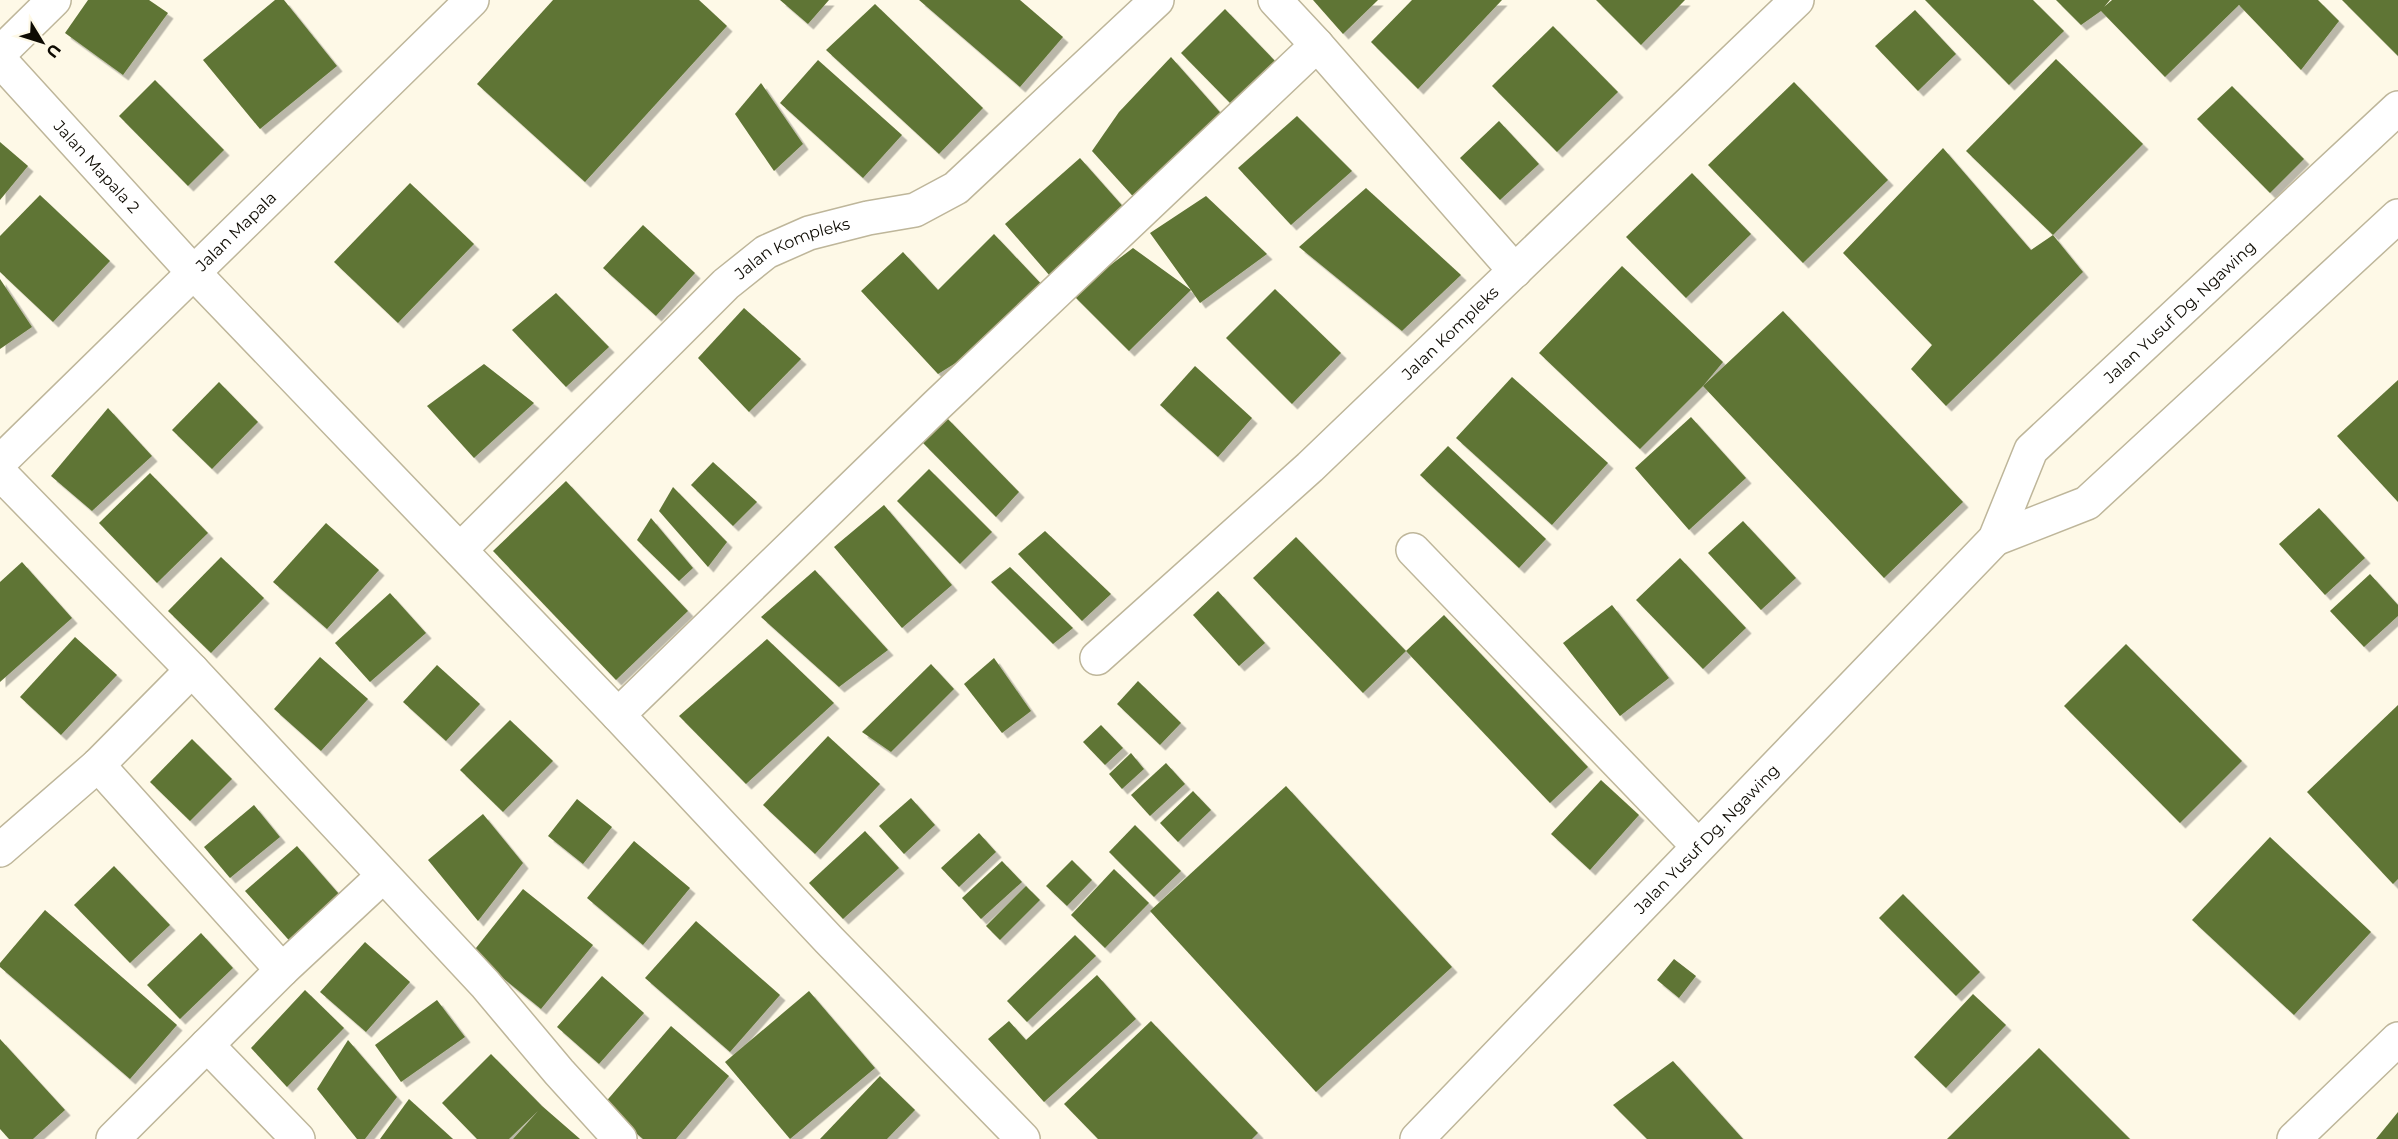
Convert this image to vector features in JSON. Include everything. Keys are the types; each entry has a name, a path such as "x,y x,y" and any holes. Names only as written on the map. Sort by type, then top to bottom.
{"street":[{"path":"0,53 54,0"},
{"name":"Jalan Mapala","path":"0,462 472,0"},
{"name":"Jalan Kompleks","path":"460,550 734,277 766,252 809,232 915,210 956,188 1157,0"},
{"path":"1275,0 1515,270"},
{"name":"Jalan Kompleks","path":"1096,658 1310,467 1797,0"},
{"path":"618,715 937,405 1317,45"},
{"name":"Jalan Mapala 2","path":"0,60 193,272 618,715 829,940 1023,1139"},
{"name":"Jalan Yusuf Dg. Ngawing","path":"1417,1139 1995,538 2031,450 2398,108"},
{"name":"Jalan Yusuf Dg. Ngawing","path":"1995,538 2088,503 2398,216"},
{"path":"0,473 192,670 485,984 559,1072 620,1139"},
{"path":"1413,550 1698,846"},
{"path":"0,850 98,765 192,670"},
{"path":"98,765 282,970"},
{"path":"113,1139 282,970 383,876"},
{"path":"2294,1139 2398,1039"},
{"path":"207,1046 298,1139"}],"building":[{"path":"88,0 149,0 168,13 123,75 65,33"},
{"path":"275,0 284,0 337,66 260,129 203,60"},
{"path":"553,0 699,0 727,26 585,182 477,84"},
{"path":"780,0 829,0 808,24"},
{"path":"919,0 1020,0 1063,37 1020,87"},
{"path":"1313,0 1378,0 1343,34"},
{"path":"1412,0 1502,0 1418,89 1371,42"},
{"path":"1596,0 1685,0 1641,45"},
{"path":"1925,0 2033,0 2064,31 2009,85"},
{"path":"2056,0 2110,0 2104,7 2112,0 2318,0 2339,21 2301,70 2239,5 2165,77 2101,11 2081,25"},
{"path":"2342,0 2398,0 2398,56"},
{"path":"875,4 983,108 939,154 826,50"},
{"path":"1225,9 1276,62 1231,104 1181,53"},
{"path":"1915,10 1956,54 1918,91 1875,46"},
{"path":"1553,26 1618,92 1557,152 1492,86"},
{"path":"1171,57 1226,119 1139,203 1092,151 1119,112"},
{"path":"2056,59 2143,144 2053,235 1966,151"},
{"path":"818,60 902,135 863,178 780,103"},
{"path":"155,80 224,150 188,186 119,116"},
{"path":"1794,82 1888,180 1803,263 1708,165"},
{"path":"761,83 803,144 774,171 735,114"},
{"path":"2232,86 2304,159 2270,193 2197,119"},
{"path":"1297,116 1352,171 1291,225 1238,168"},
{"path":"1499,121 1539,164 1500,200 1460,158"},
{"path":"0,142 28,166 0,200"},
{"path":"1943,148 2031,250 2053,235 2083,272 1946,406 1911,369 1932,345 1843,253"},
{"path":"1080,158 1127,211 1057,284 1005,224"},
{"path":"1692,173 1751,234 1686,298 1626,237"},
{"path":"410,183 474,244 398,323 334,262"},
{"path":"1366,188 1461,275 1402,331 1299,247"},
{"path":"40,195 110,261 53,322 0,272 0,236"},
{"path":"1206,196 1267,254 1200,303 1150,233"},
{"path":"643,225 695,273 656,316 603,268"},
{"path":"994,234 1046,289 986,344 938,374 861,291 903,252 938,290"},
{"path":"1133,248 1191,290 1129,351 1072,294"},
{"path":"1622,266 1723,362 1703,386 1640,449 1539,353"},
{"path":"0,279 32,327 0,349"},
{"path":"1275,289 1341,353 1292,404 1226,338"},
{"path":"556,293 609,347 566,387 512,330"},
{"path":"744,308 801,359 749,412 698,358"},
{"path":"1783,311 1963,502 1884,578 1703,386"},
{"path":"484,364 534,403 474,458 427,406"},
{"path":"1195,366 1252,418 1218,457 1160,405"},
{"path":"1512,377 1608,463 1552,525 1456,438"},
{"path":"2398,380 2398,502 2337,436"},
{"path":"219,382 258,422 212,469 172,430"},
{"path":"108,408 152,456 92,511 51,476"},
{"path":"946,417 1019,492 996,517 923,443"},
{"path":"1691,417 1746,478 1689,530 1635,468"},
{"path":"1448,446 1546,539 1519,568 1420,475"},
{"path":"713,462 757,502 733,526 691,485"},
{"path":"929,469 992,532 960,564 897,501"},
{"path":"150,473 208,533 157,583 99,523"},
{"path":"566,481 688,611 616,680 493,551"},
{"path":"673,487 727,542 708,567 659,511"},
{"path":"884,505 952,585 902,628 834,547"},
{"path":"2319,508 2365,558 2325,595 2279,544"},
{"path":"651,518 693,568 679,581 637,540"},
{"path":"1743,521 1796,578 1761,610 1708,553"},
{"path":"326,523 379,570 327,629 273,582"},
{"path":"1045,531 1111,594 1082,621 1018,554"},
{"path":"1296,537 1406,651 1363,693 1253,578"},
{"path":"221,557 264,598 211,653 168,611"},
{"path":"1680,558 1746,628 1703,669 1636,600"},
{"path":"22,562 72,618 0,682 0,582"},
{"path":"1010,567 1073,628 1053,644 991,582"},
{"path":"815,570 888,650 839,687 761,617"},
{"path":"2370,574 2398,605 2398,616 2364,647 2330,611"},
{"path":"1218,591 1265,643 1239,666 1193,615"},
{"path":"390,593 426,633 370,682 335,643"},
{"path":"1612,605 1669,678 1620,716 1563,643"},
{"path":"1444,615 1588,767 1550,803 1406,651"},
{"path":"75,637 117,675 61,735 20,697"},
{"path":"767,639 834,703 746,784 679,716"},
{"path":"2126,644 2242,761 2180,823 2064,706"},
{"path":"320,657 368,699 321,751 274,709"},
{"path":"994,658 1031,711 1002,733 964,684"},
{"path":"931,664 954,689 891,752 862,732"},
{"path":"437,665 480,704 446,741 403,702"},
{"path":"1138,681 1181,723 1160,745 1117,704"},
{"path":"2398,705 2398,879 2393,884 2307,792"},
{"path":"510,720 553,761 503,812 460,770"},
{"path":"1101,725 1123,748 1105,765 1083,742"},
{"path":"828,736 880,784 815,854 763,805"},
{"path":"192,739 232,779 190,821 150,782"},
{"path":"1131,753 1144,769 1122,789 1109,774"},
{"path":"1166,763 1185,784 1150,816 1131,795"},
{"path":"1601,780 1639,815 1590,870 1551,834"},
{"path":"1286,786 1452,967 1316,1092 1150,911"},
{"path":"1193,791 1211,810 1178,842 1160,823"},
{"path":"911,798 935,825 904,854 879,826"},
{"path":"577,799 612,827 583,864 548,836"},
{"path":"254,805 280,837 230,878 204,847"},
{"path":"483,814 523,863 478,921 428,860"},
{"path":"1135,825 1181,871 1154,897 1109,852"},
{"path":"865,831 899,868 843,919 809,883"},
{"path":"979,833 996,852 959,887 941,868"},
{"path":"2270,837 2371,932 2294,1015 2192,920"},
{"path":"634,841 690,888 643,945 587,898"},
{"path":"297,846 346,902 295,947 245,891"},
{"path":"1072,860 1092,880 1067,906 1046,886"},
{"path":"1002,861 1022,882 981,919 962,898"},
{"path":"114,866 170,925 130,963 74,905"},
{"path":"1114,869 1149,903 1105,948 1071,915"},
{"path":"1026,886 1040,900 1000,940 986,926"},
{"path":"523,889 593,945 541,1009 472,953"},
{"path":"1903,894 1980,972 1956,996 1879,918"},
{"path":"45,910 177,1025 130,1079 0,967 0,963"},
{"path":"696,921 780,995 730,1052 645,978"},
{"path":"201,933 233,968 180,1019 147,985"},
{"path":"1075,935 1096,956 1027,1022 1007,1001"},
{"path":"365,942 410,982 366,1032 320,992"},
{"path":"1674,959 1696,976 1679,998 1657,980"},
{"path":"1097,975 1136,1019 1044,1102 988,1039 1009,1021 1026,1040"},
{"path":"602,976 644,1013 599,1064 557,1027"},
{"path":"305,990 344,1028 287,1087 251,1048"},
{"path":"809,991 875,1068 790,1139 725,1062"},
{"path":"1973,994 2006,1025 1946,1088 1914,1057"},
{"path":"437,1000 465,1037 401,1082 375,1045"},
{"path":"1151,1021 1258,1133 1252,1139 1098,1139 1064,1104"},
{"path":"671,1026 729,1076 676,1139 643,1139 603,1105"},
{"path":"0,1039 65,1110 33,1139 9,1139 0,1129"},
{"path":"348,1040 397,1097 365,1139 357,1139 317,1089"},
{"path":"2039,1048 2130,1139 1947,1139"},
{"path":"491,1054 542,1106 580,1139 513,1139 538,1111 509,1139 477,1139 442,1103"},
{"path":"1673,1061 1743,1139 1647,1139 1613,1105"},
{"path":"880,1076 915,1110 887,1139 820,1139"},
{"path":"409,1099 453,1139 380,1139"},
{"path":"2398,1112 2398,1139 2376,1139"}]}
